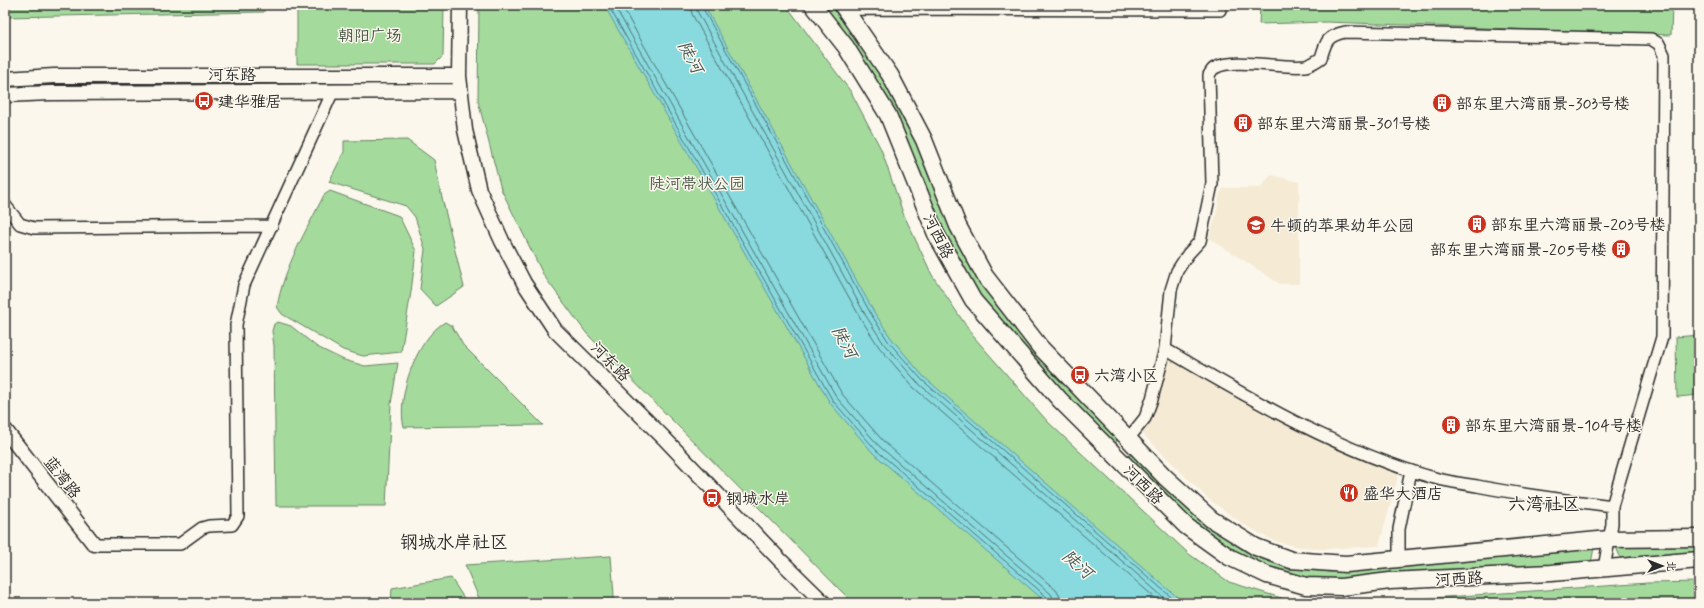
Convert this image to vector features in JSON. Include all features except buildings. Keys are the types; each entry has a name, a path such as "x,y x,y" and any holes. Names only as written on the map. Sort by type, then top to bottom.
{"main road":[{"name":"河西路","path":"813,5 846,47 888,115 936,234 973,300 1060,400 1186,526 1229,557 1267,575 1306,586 1341,587 1390,581 1551,573 1699,560"},
{"name":"河西路","path":"844,8 890,75 924,140 958,226 985,276 1040,347 1165,477 1211,519 1256,547 1291,560 1346,564 1609,539 1699,538"},
{"path":"1116,456 1128,439"}],"street":[{"name":"河东路","path":"460,5 459,76 465,130 479,190 502,241 524,283 555,330 664,438 779,559 824,603"},
{"path":"844,8 1220,10 1220,5"},
{"path":"1128,439 1145,418 1152,399 1165,349 1171,290 1177,271 1188,254 1200,241 1212,184 1209,75 1214,68 1223,64 1304,66 1313,64 1321,58 1325,42 1333,35 1345,32 1651,39 1658,44 1664,55 1662,337 1612,506 1612,524 1604,568"},
{"name":"河东路","path":"5,79 54,76 459,76"},
{"path":"94,544 180,544 202,528 209,526 232,525 238,516 236,326 244,284 333,91"},
{"name":"河东路","path":"5,95 58,93 460,91"},
{"path":"5,204 20,224 34,228 272,226"},
{"path":"1165,349 1261,405 1292,421 1335,441 1411,471 1440,479 1506,492 1612,506"},
{"name":"蓝湾路","path":"5,430 94,544"},
{"path":"1399,560 1399,529 1411,471"}],"shaded area":[{"name":"牛顿的苹果幼年公园","path":"1271,175 1299,182 1299,284 1280,284 1209,238 1217,211 1220,193 1224,188 1260,188"},
{"path":"1156,350 1306,433 1399,472 1379,546 1320,549 1295,546 1274,541 1241,523 1206,497 1141,432"}],"green space":[{"path":"5,5 264,5 264,12 5,17"},
{"name":"朝阳广场","path":"297,5 444,5 443,56 435,64 297,64"},
{"name":"陡河带状公园","path":"479,5 786,5 851,92 881,149 903,213 932,275 973,336 1048,422 1189,554 1229,582 1291,601 1310,603 853,603 587,334 544,276 501,189 478,101"},
{"path":"823,5 830,5 869,56 897,104 909,126 948,224 974,273 1011,323 1117,438 1116,443 1111,444 997,319 979,295 936,219 894,112 864,61"},
{"path":"1260,5 1672,5 1671,35 1327,22 1259,24"},
{"path":"407,140 434,160 464,287 436,306 420,289 425,249 415,217 406,206 329,182 344,152 344,141"},
{"path":"330,191 399,216 416,251 401,352 363,356 343,350 282,314 277,307 280,292 290,263 324,195"},
{"path":"278,322 291,326 317,347 344,360 365,366 398,363 391,404 386,506 276,506 274,346 272,331 274,324"},
{"path":"445,322 452,326 463,345 543,425 404,427 402,414 403,400 411,369 426,341 435,330"},
{"path":"1699,335 1699,395 1677,397 1676,337"},
{"path":"1128,455 1133,455 1199,519 1246,552 1287,566 1330,572 1594,548 1591,563 1340,580 1293,575 1263,566 1221,545 1197,527 1131,462"},
{"path":"1654,544 1699,544 1699,555 1621,559 1616,547"},
{"path":"611,556 614,595 612,603 481,603 465,565"},
{"path":"451,578 467,603 391,603 392,588"},
{"path":"1699,582 1699,603 1359,603 1648,583"}],"water":[{"name":"陡河","path":"604,5 704,5 874,312 891,338 923,376 1184,603 1047,603 873,453 830,403"}],"place":[{"name":"建华雅居","path":"204,101"},
{"name":"部东里六湾丽景-303号楼","path":"1442,103"},
{"name":"部东里六湾丽景-301号楼","path":"1243,123"},
{"name":"部东里六湾丽景-203号楼","path":"1477,224"},
{"name":"牛顿的苹果幼年公园","path":"1256,225"},
{"name":"部东里六湾丽景-205号楼","path":"1621,249"},
{"name":"六湾小区","path":"1080,375"},
{"name":"部东里六湾丽景-104号楼","path":"1451,425"},
{"name":"盛华大酒店","path":"1349,493"},
{"name":"钢城水岸","path":"712,498"}],"district":[{"name":"六湾社区","path":"1544,504"},
{"name":"钢城水岸社区","path":"454,542"}]}
